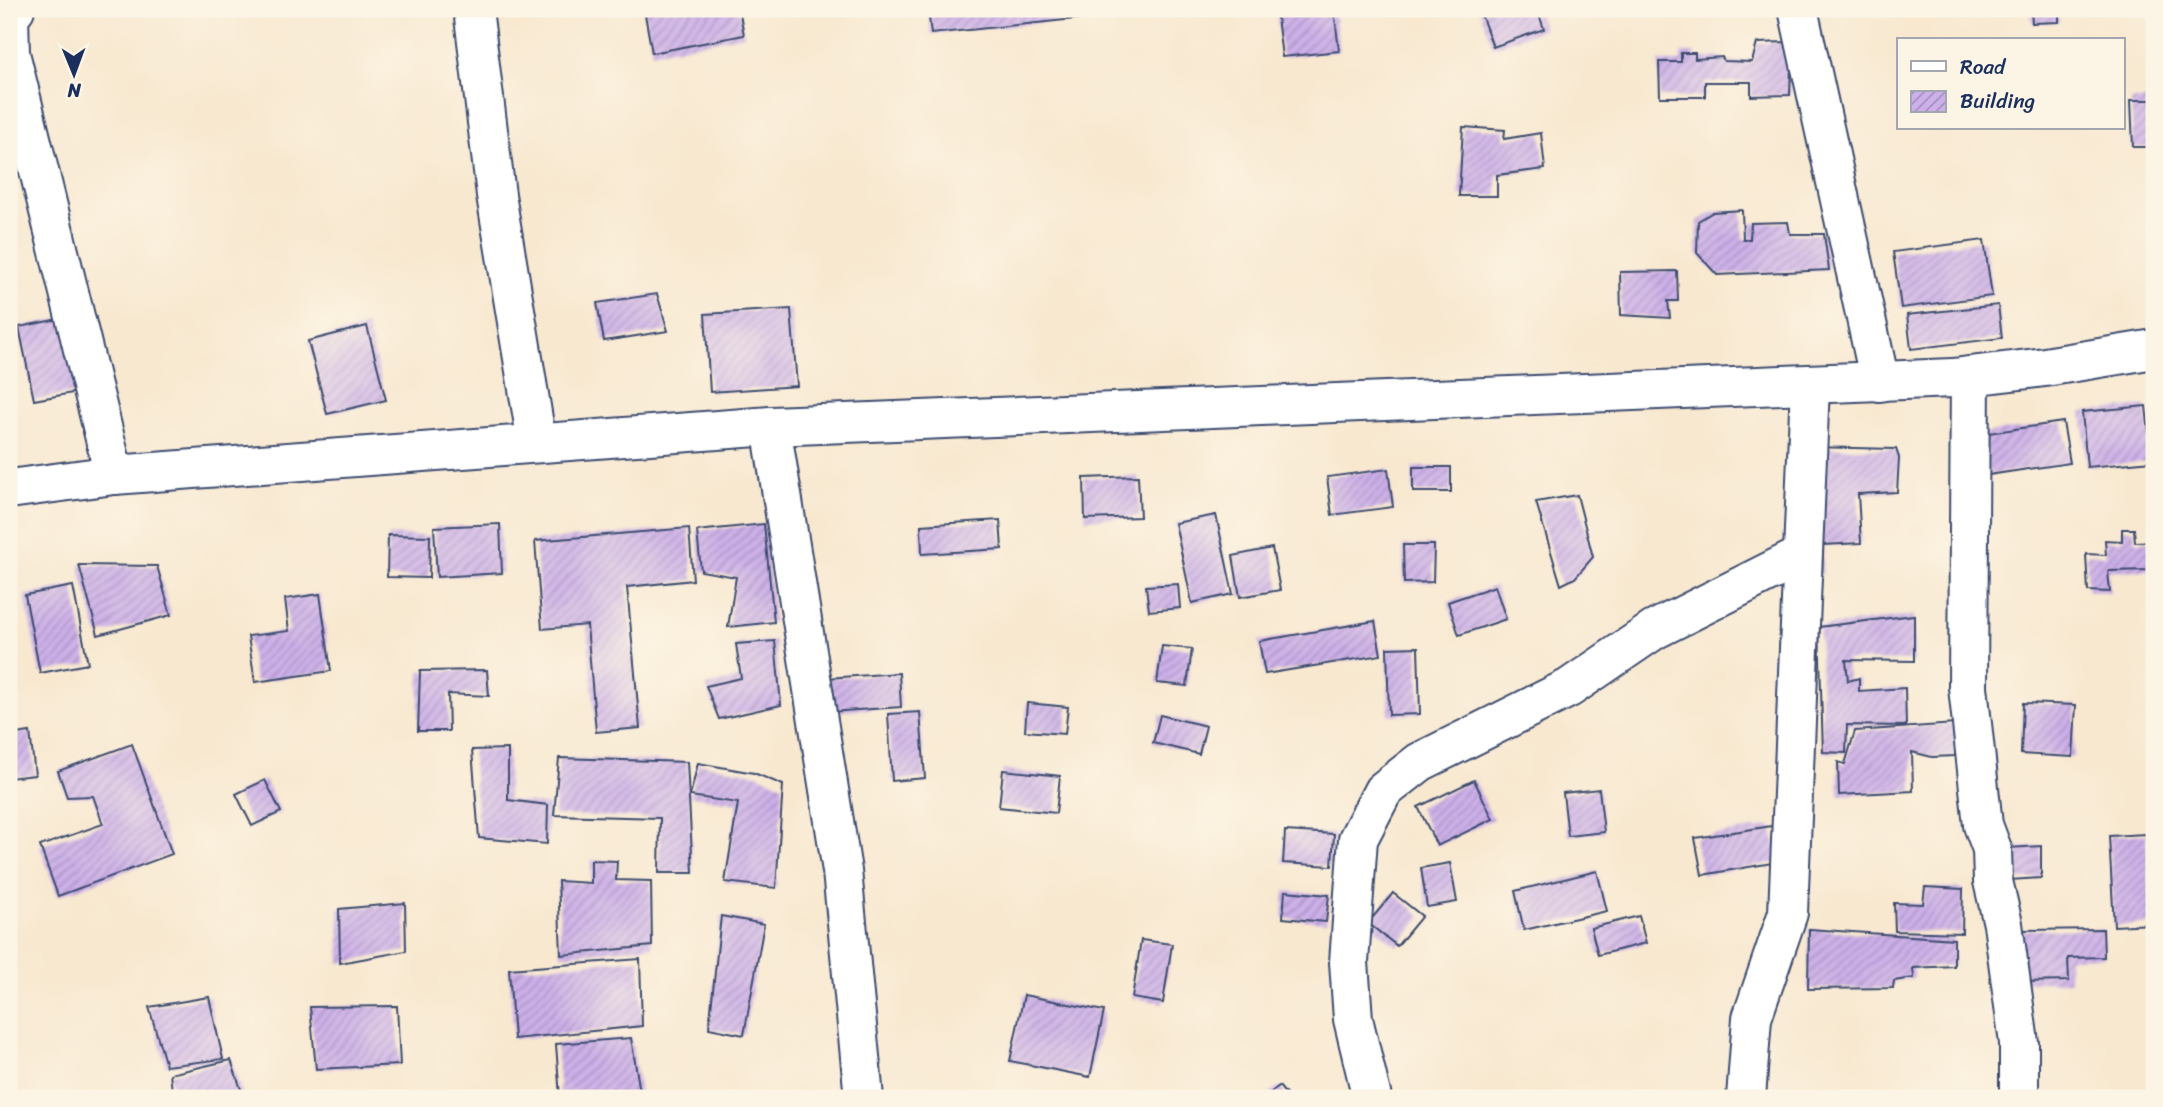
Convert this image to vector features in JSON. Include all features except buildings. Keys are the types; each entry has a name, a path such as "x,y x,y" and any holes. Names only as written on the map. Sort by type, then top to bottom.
{"street":[{"path":"15,9 9,16 10,54 114,475"},
{"path":"473,9 496,195 537,443"},
{"path":"1798,9 1880,382"},
{"path":"9,489 114,475 772,426 1880,382 1969,376 2154,349"},
{"path":"1969,376 1968,687 1983,825 1992,849 1993,881 2003,924 2019,1043 2018,1098"},
{"path":"1746,1098 1752,1018 1788,913 1810,386"},
{"path":"772,426 842,871 864,1098"},
{"path":"1372,1098 1353,1019 1349,962 1358,839 1382,792 1420,762 1569,688 1654,630 1801,556"}]}
